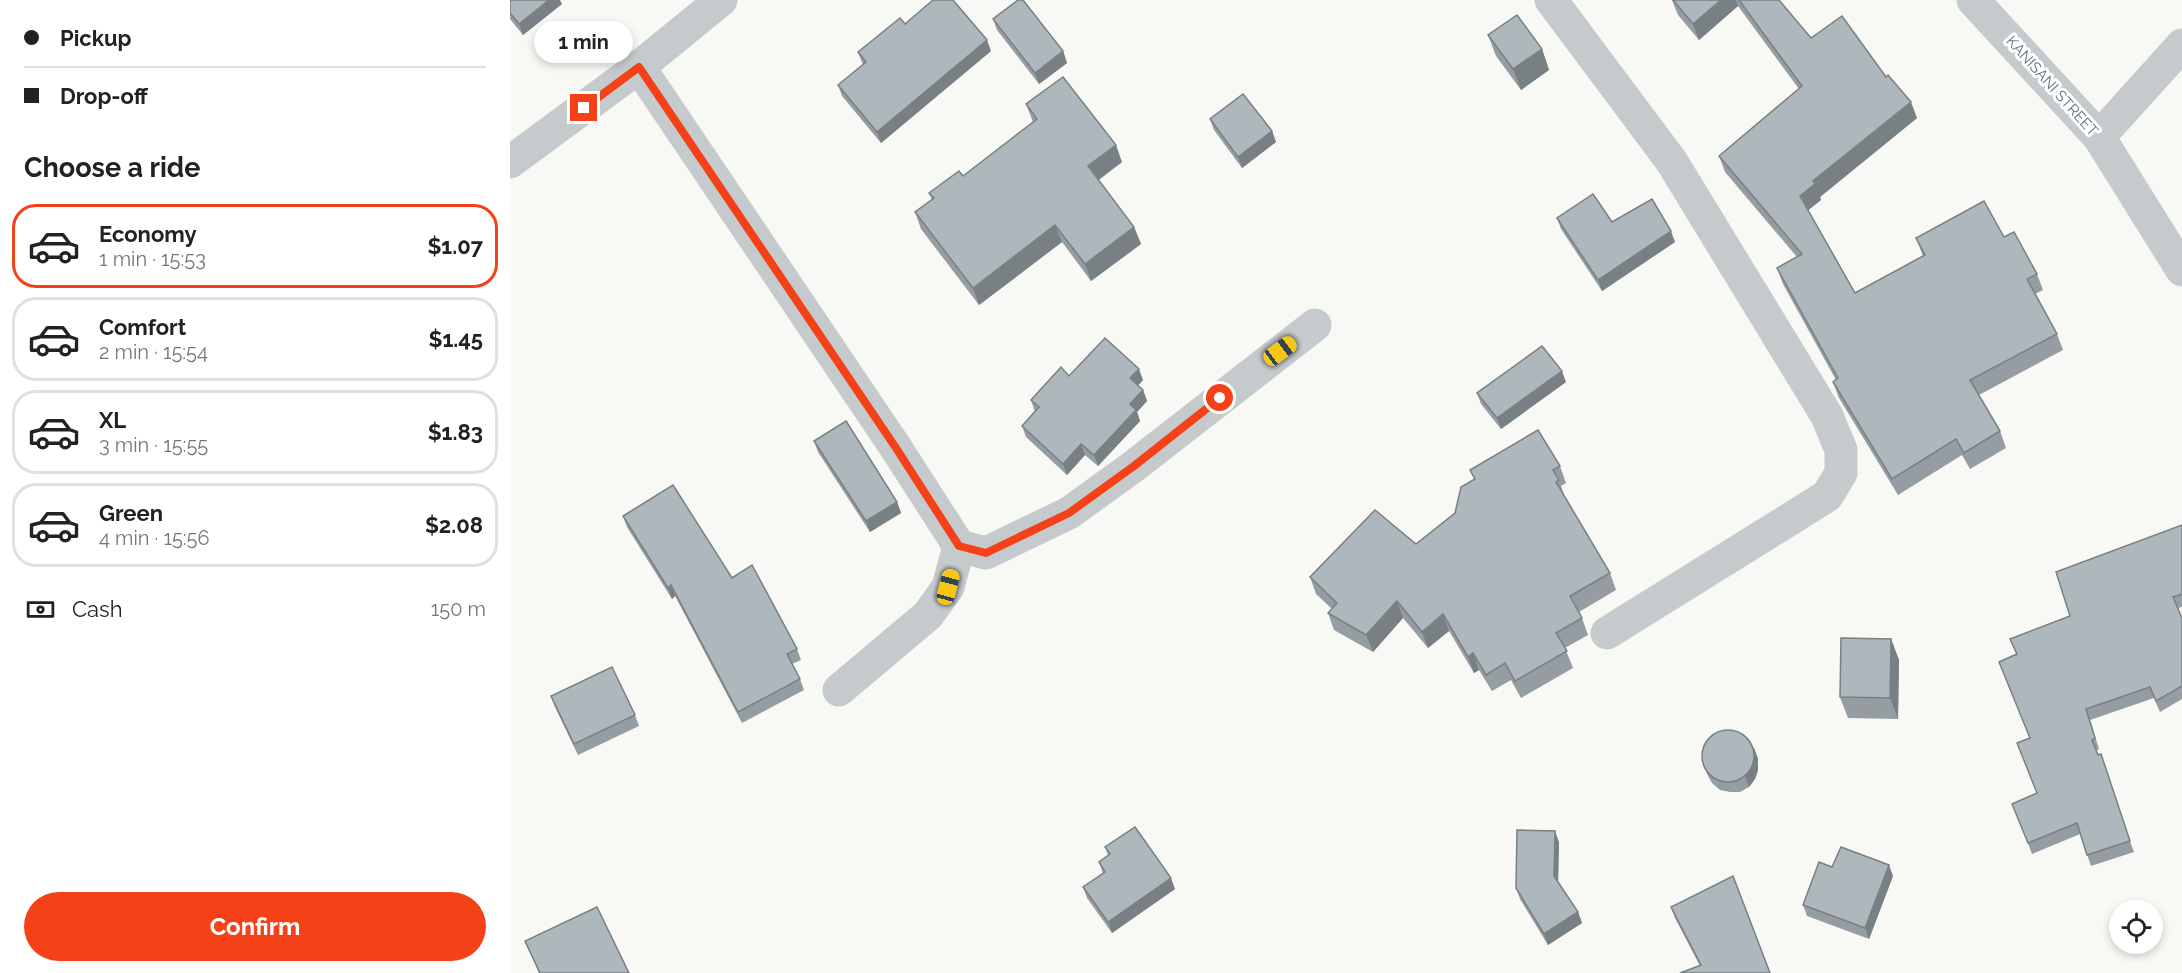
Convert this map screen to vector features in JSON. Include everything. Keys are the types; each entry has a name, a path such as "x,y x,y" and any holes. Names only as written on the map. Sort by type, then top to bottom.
{"street":[{"path":"510,162 639,67 721,0"},
{"path":"1551,0 1672,162 1827,416 1841,450 1841,473 1827,496 1607,633"},
{"name":"KANISANI STREET","path":"1973,0 2099,137 2182,270"},
{"path":"2099,137 2182,45"},
{"path":"639,67 896,448 959,546 986,553 1069,513 1134,466 1315,325"},
{"path":"839,690 928,615 948,587 959,546"}],"building":[{"path":"510,0 549,0 519,24 510,13"},
{"path":"933,0 953,0 987,40 877,132 838,85 866,62 858,52 900,18 905,24"},
{"path":"1018,0 1023,0 1063,51 1035,73 993,19"},
{"path":"1673,0 1721,0 1693,24"},
{"path":"1739,0 1779,0 1811,38 1842,16 1886,77 1888,75 1911,102 1813,181 1815,184 1800,196 1855,293 1925,255 1916,238 1984,201 2004,237 2014,232 2037,274 2027,279 2057,334 1970,380 2000,431 1964,453 1956,439 1892,479 1833,382 1838,378 1777,268 1802,254 1719,156 1802,86"},
{"path":"1517,15 1542,49 1513,69 1488,35"},
{"path":"1063,77 1116,145 1088,166 1134,227 1085,264 1055,225 973,288 915,212 934,198 929,193 959,171 963,176 1037,119 1026,104"},
{"path":"1243,94 1272,131 1238,157 1210,119"},
{"path":"1593,194 1612,222 1652,199 1671,231 1598,280 1557,218"},
{"path":"1105,338 1139,369 1130,378 1143,390 1130,404 1136,410 1094,455 1081,444 1063,464 1022,426 1039,407 1031,400 1061,367 1069,376"},
{"path":"1542,346 1562,371 1497,418 1477,393"},
{"path":"846,421 897,502 866,521 814,441"},
{"path":"1538,430 1560,466 1553,470 1559,480 1556,482 1610,573 1570,596 1582,618 1556,633 1567,651 1515,681 1505,663 1486,675 1473,653 1468,657 1443,614 1422,632 1397,601 1366,635 1328,613 1337,603 1310,577 1375,510 1416,544 1455,513 1461,487 1475,479 1470,470"},
{"path":"673,485 732,578 752,565 797,649 787,654 800,679 738,712 671,585 668,588 623,516"},
{"path":"2182,525 2182,594 2173,597 2182,618 2182,686 2156,701 2150,687 2086,709 2095,738 2092,740 2098,755 2101,754 2130,841 2087,855 2077,823 2028,843 2012,804 2037,793 2017,743 2030,738 1999,662 2017,654 2010,639 2070,616 2056,572"},
{"path":"1841,638 1891,639 1890,698 1840,697"},
{"path":"612,667 635,715 574,744 551,696"},
{"path":"1728,730 1738,732 1746,738 1752,746 1754,756 1752,766 1746,774 1738,780 1728,782 1718,780 1710,774 1704,766 1702,756 1704,746 1710,738 1718,732"},
{"path":"1135,827 1171,878 1108,922 1083,887 1105,872 1099,862 1110,854 1105,847"},
{"path":"1517,830 1555,831 1554,876 1578,912 1544,934 1516,888"},
{"path":"1841,847 1889,865 1865,928 1803,905 1819,862 1832,867"},
{"path":"1733,876 1770,973 1680,973 1701,965 1671,907"},
{"path":"597,907 629,973 540,973 525,941"}],"route":[{"path":"584,108 639,67 896,448 959,546 986,553 1069,513 1134,466 1220,398"}]}
